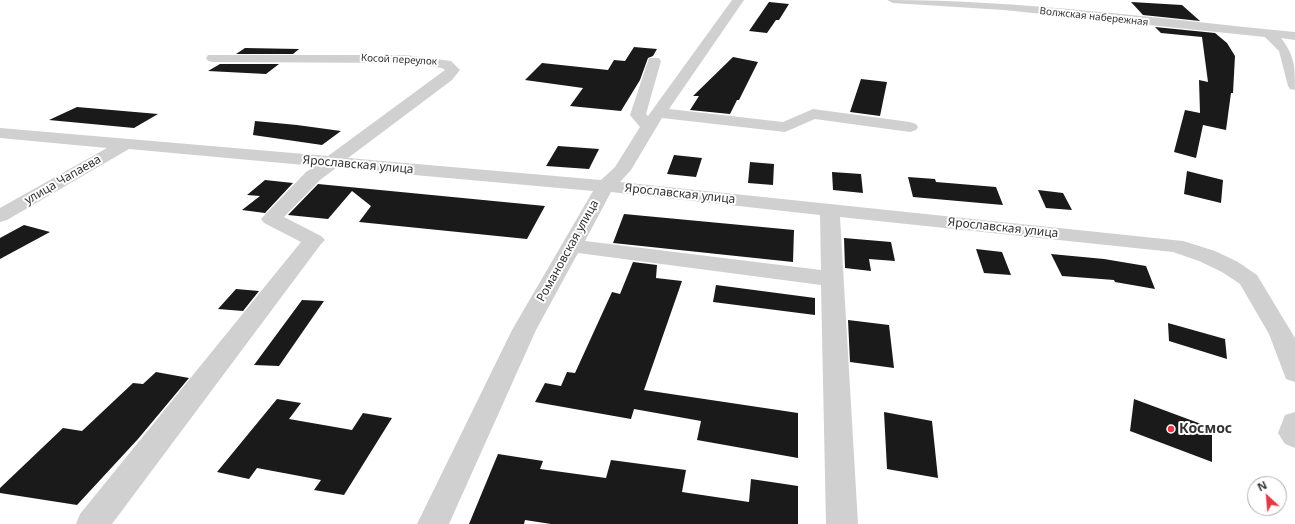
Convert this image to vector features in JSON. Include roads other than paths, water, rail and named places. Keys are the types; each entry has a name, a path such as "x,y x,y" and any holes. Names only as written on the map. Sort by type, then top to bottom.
{"street":[{"name":"Романовская улица","path":"433,524 524,330 605,186 622,170 656,116 738,0"},
{"name":"Волжская набережная","path":"893,0 1004,8 1295,36"},
{"path":"1269,34 1284,50 1295,86"},
{"name":"Косой переулок","path":"212,58 385,58 429,60 451,66 453,70 447,77 331,162"},
{"path":"654,61 638,115 785,127 813,114 910,127"},
{"name":"Ярославская улица","path":"0,133 605,186 1175,246 1207,256 1230,267 1249,280 1281,334 1295,372"},
{"name":"улица Чапаева","path":"0,216 126,144"},
{"path":"92,524 314,240 271,219 313,176 331,162"},
{"path":"830,210 842,524"},
{"path":"572,246 833,279"},
{"path":"1295,423 1293,433 1295,436"}],"place":[{"name":"Космос","path":"1171,429"}]}
